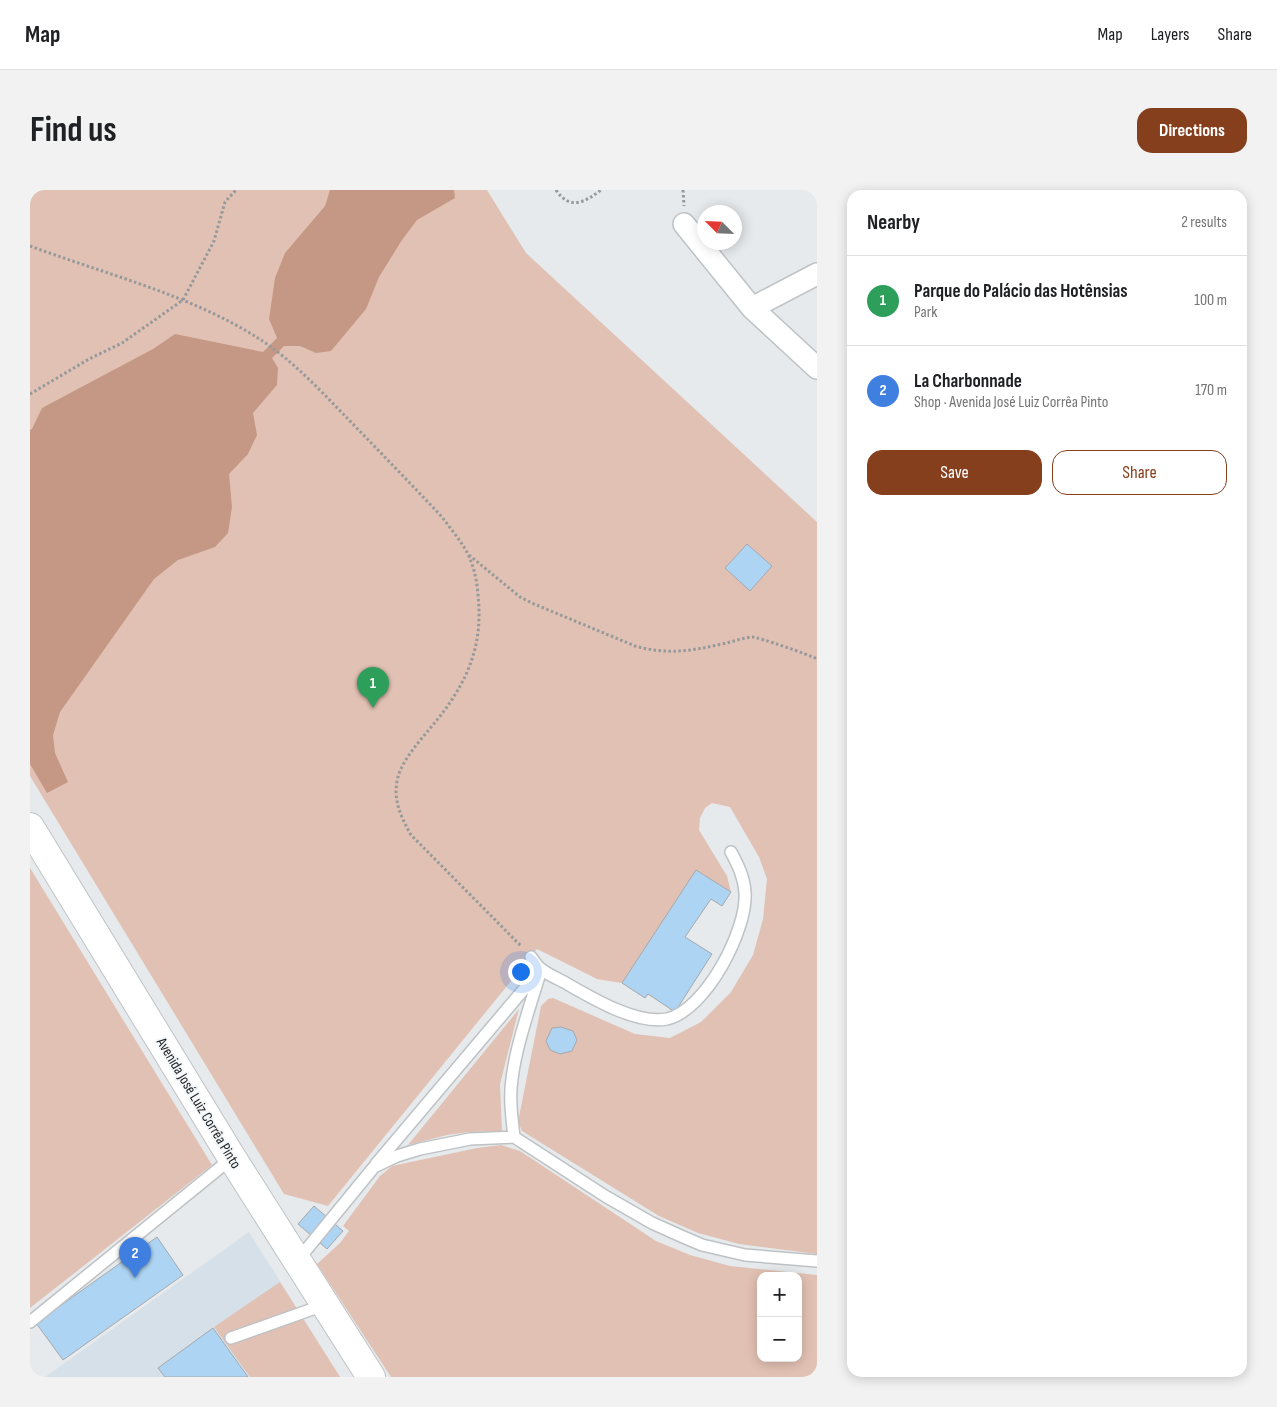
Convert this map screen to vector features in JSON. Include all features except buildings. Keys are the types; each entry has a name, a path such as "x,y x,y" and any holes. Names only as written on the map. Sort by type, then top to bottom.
{"street":[{"path":"684,224 752,308 817,368"},
{"path":"752,308 817,274"},
{"name":"Avenida José Luiz Corrêa Pinto","path":"30,827 232,1158 371,1377"}],"lane":[{"path":"531,957 541,969 596,1001 631,1014 650,1019 667,1018 686,1011 702,996 722,966 742,918 745,893 741,871 731,852"},
{"path":"514,1137 510,1101 512,1079 541,969"},
{"path":"297,1261 541,969"},
{"path":"374,1167 397,1156 470,1139 514,1137 605,1196 652,1223 702,1245 745,1255 817,1261"},
{"path":"30,1322 232,1158"},
{"path":"231,1338 324,1304"}],"path":[{"path":"30,394 122,343 183,300 214,241 225,202 236,190"},
{"path":"556,190 567,201 577,204 588,200 601,190"},
{"path":"30,246 183,300 263,341 317,387 442,517 455,534 468,555 477,580 480,611 478,642 470,667 458,692 406,760 398,776 396,796 401,816 411,835 531,957"},
{"path":"468,555 527,601 635,646 652,651 697,650 752,637 817,659"}],"shaded area":[{"path":"30,190 487,190 526,253 817,522 817,1254 739,1244 698,1233 659,1216 522,1131 518,1122 541,1006 548,999 553,998 635,1034 670,1038 701,1022 731,992 753,955 763,919 767,879 759,857 730,807 712,803 705,808 700,818 699,830 727,876 731,892 696,870 622,983 597,979 537,949 328,1206 284,1194 30,776"},
{"path":"330,190 454,190 455,198 417,220 379,277 366,309 331,351 316,353 300,346 284,346 272,358 278,368 277,385 253,413 257,435 248,454 229,474 232,507 228,533 215,547 178,560 154,579 60,712 53,735 55,753 68,782 47,793 30,764 30,430 42,408 153,349 175,334 263,352 277,338 269,319 275,278 285,253 325,206"},
{"path":"30,868 212,1165 30,1308"},
{"path":"519,1009 500,1084 502,1131 447,1135 408,1145"},
{"path":"501,1145 520,1151 656,1241 690,1255 730,1266 788,1272 757,1272 757,1362 802,1362 802,1273 817,1275 817,1377 391,1377 317,1264 340,1243 349,1231 343,1226 380,1176 392,1166 477,1148"},
{"path":"249,1232 340,1377 45,1377"},
{"path":"280,1282 340,1377 250,1377 214,1327"}],"place":[{"name":"Parque do Palácio das Hotênsias","path":"373,708"},
{"name":"La Charbonnade","path":"135,1278"}]}
